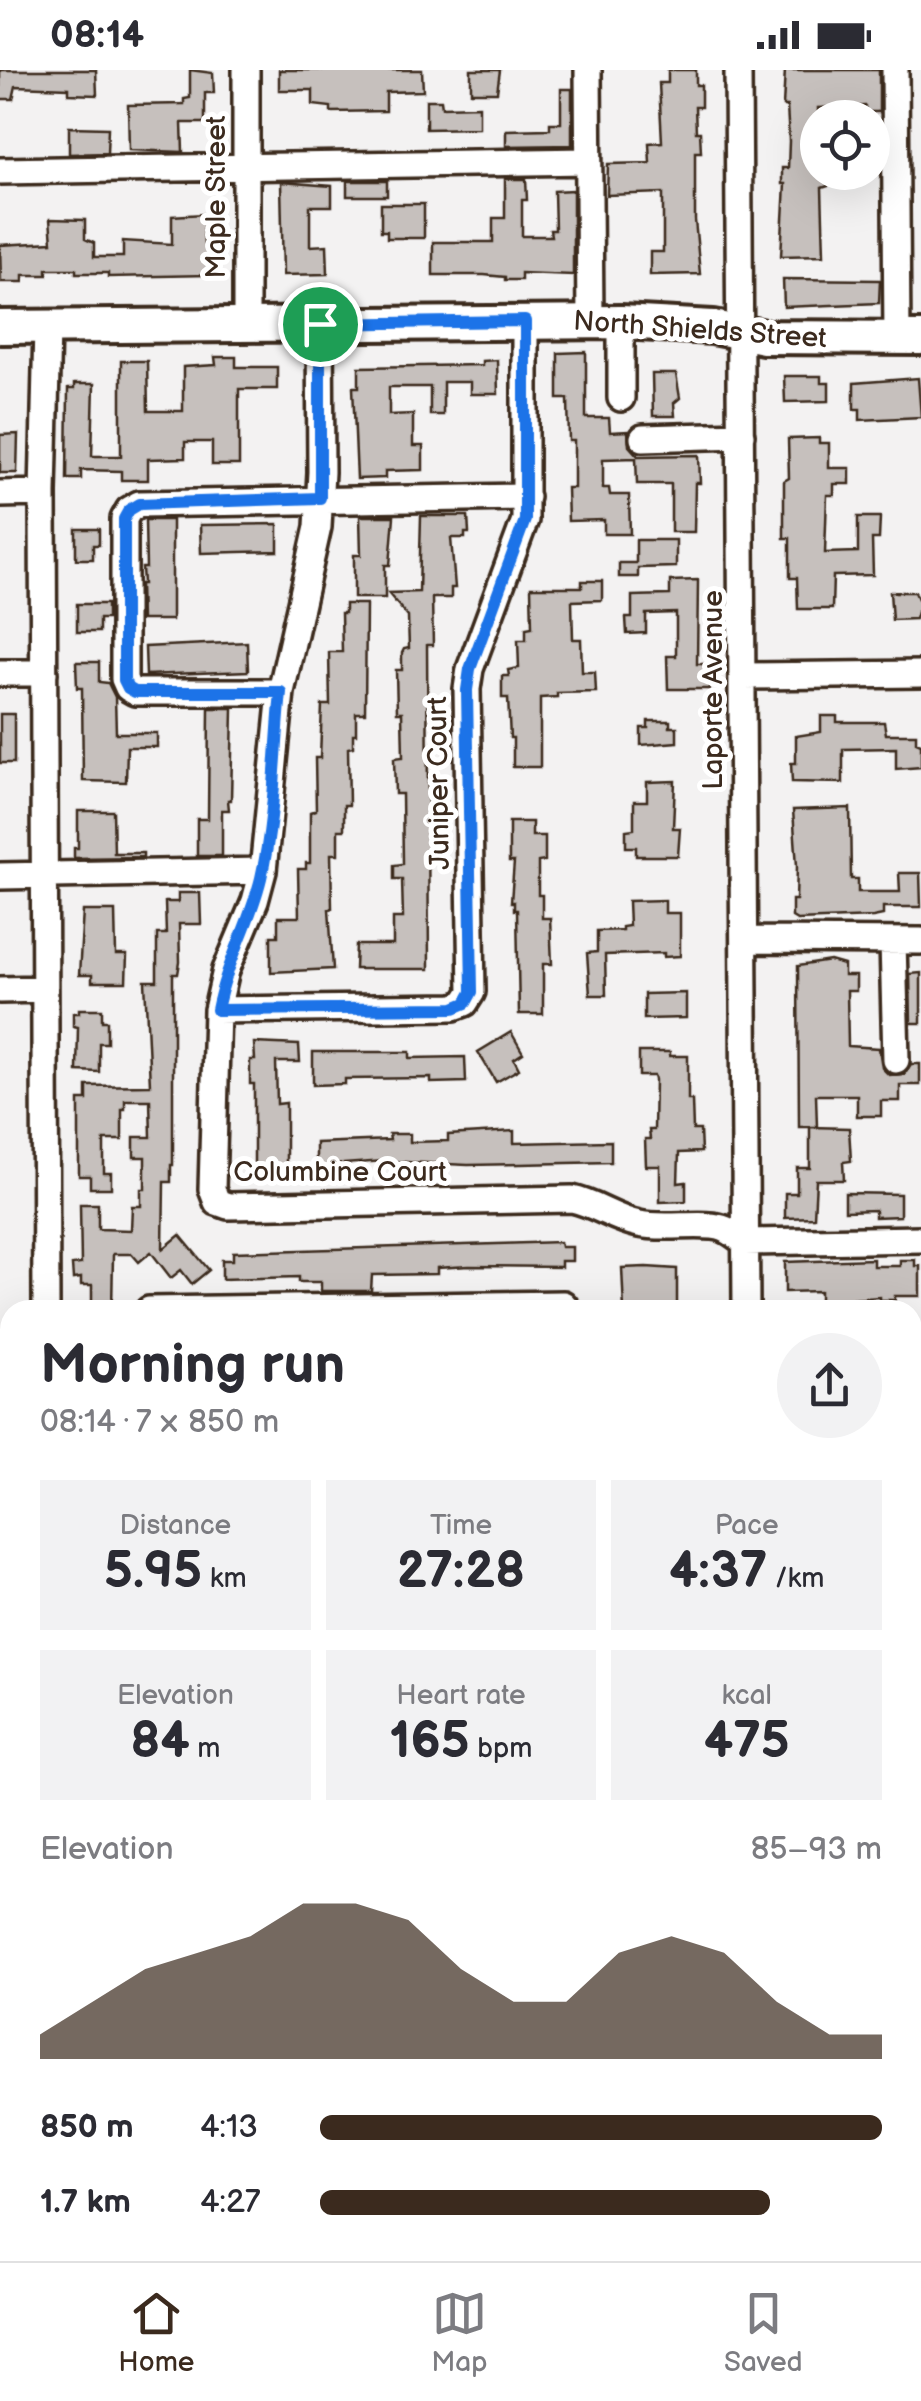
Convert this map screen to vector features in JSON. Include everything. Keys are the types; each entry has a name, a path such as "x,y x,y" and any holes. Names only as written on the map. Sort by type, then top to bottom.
{"main road":[{"name":"North Shields Street","path":"0,327 525,321 714,326 764,338 909,338"}],"street":[{"name":"Maple Street","path":"246,70 246,324"},
{"path":"588,70 588,161 605,322 621,398"},
{"name":"Laporte Avenue","path":"738,70 746,1300"},
{"path":"895,70 909,155 909,338"},
{"path":"0,170 588,161"},
{"name":"Juniper Court","path":"217,1010 454,1008 466,1003 472,992 467,690 470,669 525,520 525,321"},
{"name":"Columbine Court","path":"320,324 320,498 312,557 281,692 270,828 262,871 255,902 226,970 217,1010 212,1189 217,1202 228,1206 572,1199 591,1204 607,1215 659,1228 722,1227 745,1242"},
{"path":"46,1300 43,493 47,327"},
{"path":"643,438 742,435"},
{"path":"0,494 43,493"},
{"path":"281,692 135,692 128,688 124,680 124,519 129,510 139,504 320,498 526,497"},
{"path":"0,674 44,673"},
{"path":"743,676 921,674"},
{"path":"0,876 262,871"},
{"path":"746,940 921,941"},
{"path":"894,941 896,1060"},
{"path":"0,990 44,989"},
{"path":"745,1242 921,1239"}],"building":[{"path":"0,70 96,70 97,95 69,94 69,88 16,86 13,99 0,99"},
{"path":"190,70 213,73 214,93 205,93 205,123 182,123 183,152 129,150 128,105 184,104 184,99 190,98"},
{"path":"279,70 422,70 423,91 386,92 386,111 331,112 331,107 313,105 313,90 279,90"},
{"path":"471,70 500,70 497,92 471,92"},
{"path":"668,70 696,70 696,85 701,85 701,107 695,107 701,152 695,152 700,274 650,275 650,252 663,252 663,193 607,195 608,164 650,163 649,143 662,142 659,83 668,83"},
{"path":"785,70 879,70 879,100 800,100 800,190 822,190 824,255 781,256 785,184 782,168 788,168 789,141 787,106 783,106"},
{"path":"561,89 572,89 572,145 506,146 506,130 550,129 550,123 561,123"},
{"path":"426,100 441,100 442,107 479,106 479,128 426,129"},
{"path":"69,127 108,128 107,153 69,154"},
{"path":"505,179 526,179 522,236 551,236 550,230 555,230 554,191 573,190 573,275 521,273 521,280 505,280 484,275 433,275 433,242 493,242 493,218 505,218"},
{"path":"347,181 387,181 387,196 347,196"},
{"path":"281,182 332,186 332,206 310,206 310,246 327,245 328,274 283,275"},
{"path":"381,204 424,204 424,238 387,238 387,231 381,231"},
{"path":"203,214 209,275 108,277 108,273 47,269 47,275 23,275 23,282 1,282 0,245 52,242 50,219 85,220 85,239 94,243 94,257 123,257 123,241 172,244 172,216"},
{"path":"783,279 880,280 879,303 784,307"},
{"path":"586,352 586,418 609,418 610,432 628,431 629,446 638,456 699,455 694,532 671,532 671,484 637,484 636,458 603,459 603,488 609,488 610,495 629,495 630,534 604,534 604,520 568,521 567,488 574,488 574,441 569,441 568,399 558,399 558,353"},
{"path":"215,357 236,357 236,367 277,367 277,389 239,389 239,465 212,465 212,442 185,442 185,458 148,459 148,480 121,480 121,471 81,470 81,479 67,479 68,389 74,389 74,384 94,384 92,456 121,456 121,361 147,361 148,411 183,411 183,367 216,365"},
{"path":"497,360 498,394 470,394 470,382 443,382 443,415 430,415 430,387 389,387 389,415 413,414 413,446 423,446 423,470 385,471 385,478 357,479 353,387 359,387 359,367 482,365 482,361"},
{"path":"652,374 676,374 680,398 674,403 675,416 653,416"},
{"path":"784,376 821,376 821,383 829,383 829,401 785,402"},
{"path":"918,378 921,417 860,420 860,409 854,409 854,383"},
{"path":"18,434 17,473 0,473 0,435"},
{"path":"819,438 819,443 829,443 829,468 850,468 850,484 834,484 834,495 827,495 825,553 858,552 858,517 880,517 879,539 872,539 873,575 833,576 832,609 798,609 797,578 790,578 790,538 784,538 788,439"},
{"path":"360,516 394,516 390,565 385,565 385,598 354,598 354,555 361,555"},
{"path":"421,516 468,516 469,533 465,533 465,538 451,538 455,588 451,588 451,598 432,598 433,645 427,645 429,969 355,969 356,945 393,945 393,918 403,918 402,879 394,879 394,865 403,864 402,794 395,794 394,758 403,757 396,670 402,670 402,653 409,648 408,617 388,593 419,592"},
{"path":"145,520 172,520 172,620 141,620"},
{"path":"278,524 278,551 201,553 200,525"},
{"path":"76,529 99,529 99,545 93,545 93,559 76,559"},
{"path":"636,540 676,540 676,567 638,568 638,577 619,577 619,563 636,563"},
{"path":"698,580 697,664 709,664 709,689 668,689 667,656 676,656 676,613 646,614 646,633 627,634 626,618 632,618 632,596 670,595 670,581"},
{"path":"582,581 602,581 602,600 572,601 573,639 581,639 582,672 595,672 596,692 557,693 557,697 540,698 540,767 513,767 513,738 508,698 502,698 502,676 519,668 518,640 526,640 526,628 532,627 531,587 582,587"},
{"path":"890,592 915,592 921,599 921,612 917,612 915,619 892,620"},
{"path":"77,604 107,604 107,619 99,619 99,632 77,632"},
{"path":"345,604 366,604 365,713 356,713 356,734 353,747 348,748 349,805 344,805 344,830 338,830 338,854 331,854 333,969 271,972 271,936 278,936 278,917 299,917 298,869 306,869 306,863 310,863 310,812 316,810 315,758 320,758 322,705 330,705 329,652 342,652 341,613 345,613"},
{"path":"247,642 248,671 146,675 145,647"},
{"path":"76,662 99,662 99,682 108,683 115,697 116,733 157,733 157,747 127,747 126,782 83,781 82,688 77,688"},
{"path":"209,708 233,708 231,800 229,810 222,810 222,856 197,856 197,819 208,819"},
{"path":"0,714 14,714 14,763 0,763"},
{"path":"821,716 837,716 837,722 884,722 886,734 916,734 916,742 921,744 921,767 896,769 896,748 843,749 843,783 792,782 796,736 821,732"},
{"path":"648,721 670,721 670,727 677,727 677,742 641,745 641,728 648,728"},
{"path":"675,781 673,828 680,828 678,856 636,856 636,847 626,847 626,830 634,829 634,801 647,801 647,782"},
{"path":"850,808 851,879 858,879 858,892 900,892 899,873 920,873 921,907 883,907 883,915 873,917 797,920 792,917 797,866 793,810"},
{"path":"78,811 113,811 114,853 143,853 143,857 74,858 74,848 78,848"},
{"path":"509,822 532,822 532,836 545,836 545,861 538,862 538,895 542,895 542,918 550,918 552,964 543,964 543,1014 519,1014 517,910 511,902 514,862 509,862"},
{"path":"178,893 200,893 201,924 179,924 180,962 178,974 173,974 173,1165 171,1182 164,1182 163,1249 180,1235 209,1270 192,1284 181,1270 171,1278 151,1252 139,1262 132,1254 113,1254 112,1300 92,1300 92,1285 81,1285 81,1278 73,1279 72,1265 81,1264 80,1204 98,1204 98,1229 131,1230 132,1206 141,1206 141,1189 145,1189 145,1157 134,1157 134,1137 151,1137 150,1100 125,1100 122,1140 104,1140 104,1173 111,1173 111,1188 90,1188 90,1176 79,1176 79,1100 87,1100 87,1086 150,1085 145,981 157,981 157,934 166,934 165,902 178,902"},
{"path":"665,900 665,913 680,913 680,956 605,955 606,995 590,995 587,953 597,952 597,931 629,926 628,901"},
{"path":"83,911 115,911 116,955 127,955 126,982 92,982 92,975 79,975"},
{"path":"830,961 844,965 844,976 856,976 856,991 847,991 848,1046 879,1048 882,1068 889,1075 904,1074 911,1064 920,1064 920,1085 900,1085 900,1101 881,1101 881,1116 857,1116 857,1095 816,1095 817,1127 799,1127 798,966"},
{"path":"921,973 921,1023 911,1023 910,974"},
{"path":"686,993 686,1018 644,1019 644,994"},
{"path":"79,1009 102,1009 102,1021 107,1021 107,1043 99,1043 99,1072 77,1071 78,1027 73,1026 73,1013 79,1013"},
{"path":"511,1032 523,1053 514,1059 519,1069 496,1082 478,1052"},
{"path":"254,1043 299,1045 300,1062 276,1062 277,1104 286,1103 286,1166 254,1168 254,1084 250,1084 250,1060 255,1060"},
{"path":"313,1052 410,1052 410,1058 465,1057 466,1082 431,1083 431,1078 345,1079 345,1084 313,1085"},
{"path":"639,1052 688,1056 688,1100 692,1100 693,1130 700,1130 701,1152 679,1153 678,1183 686,1182 686,1201 660,1202 660,1166 646,1166 645,1139 650,1139 649,1130 654,1130 655,1080 654,1076 639,1076"},
{"path":"810,1127 849,1128 851,1161 843,1162 844,1180 816,1180 814,1217 785,1218 785,1193 797,1193 797,1168 810,1168"},
{"path":"514,1131 514,1143 611,1141 611,1162 468,1165 385,1161 316,1166 316,1143 390,1140 389,1134 410,1134 410,1142 448,1141 448,1135"},
{"path":"845,1193 900,1194 900,1216 875,1217 875,1210 845,1211"},
{"path":"560,1242 561,1247 572,1247 572,1261 561,1261 561,1267 469,1266 437,1268 437,1274 372,1275 371,1291 321,1291 321,1282 299,1282 299,1277 222,1279 222,1260 233,1260 233,1252"},
{"path":"873,1259 873,1266 900,1266 900,1260 915,1260 915,1266 920,1266 920,1296 820,1300 820,1291 785,1292 785,1262"},
{"path":"622,1268 677,1269 677,1300 624,1300"}],"route":[{"path":"525,321 525,520 470,669 467,690 472,992 466,1003 454,1008 217,1010 226,970 255,902 262,871 270,828 281,692 135,692 124,680 124,519 129,510 139,504 320,498 320,324 525,321"}]}
